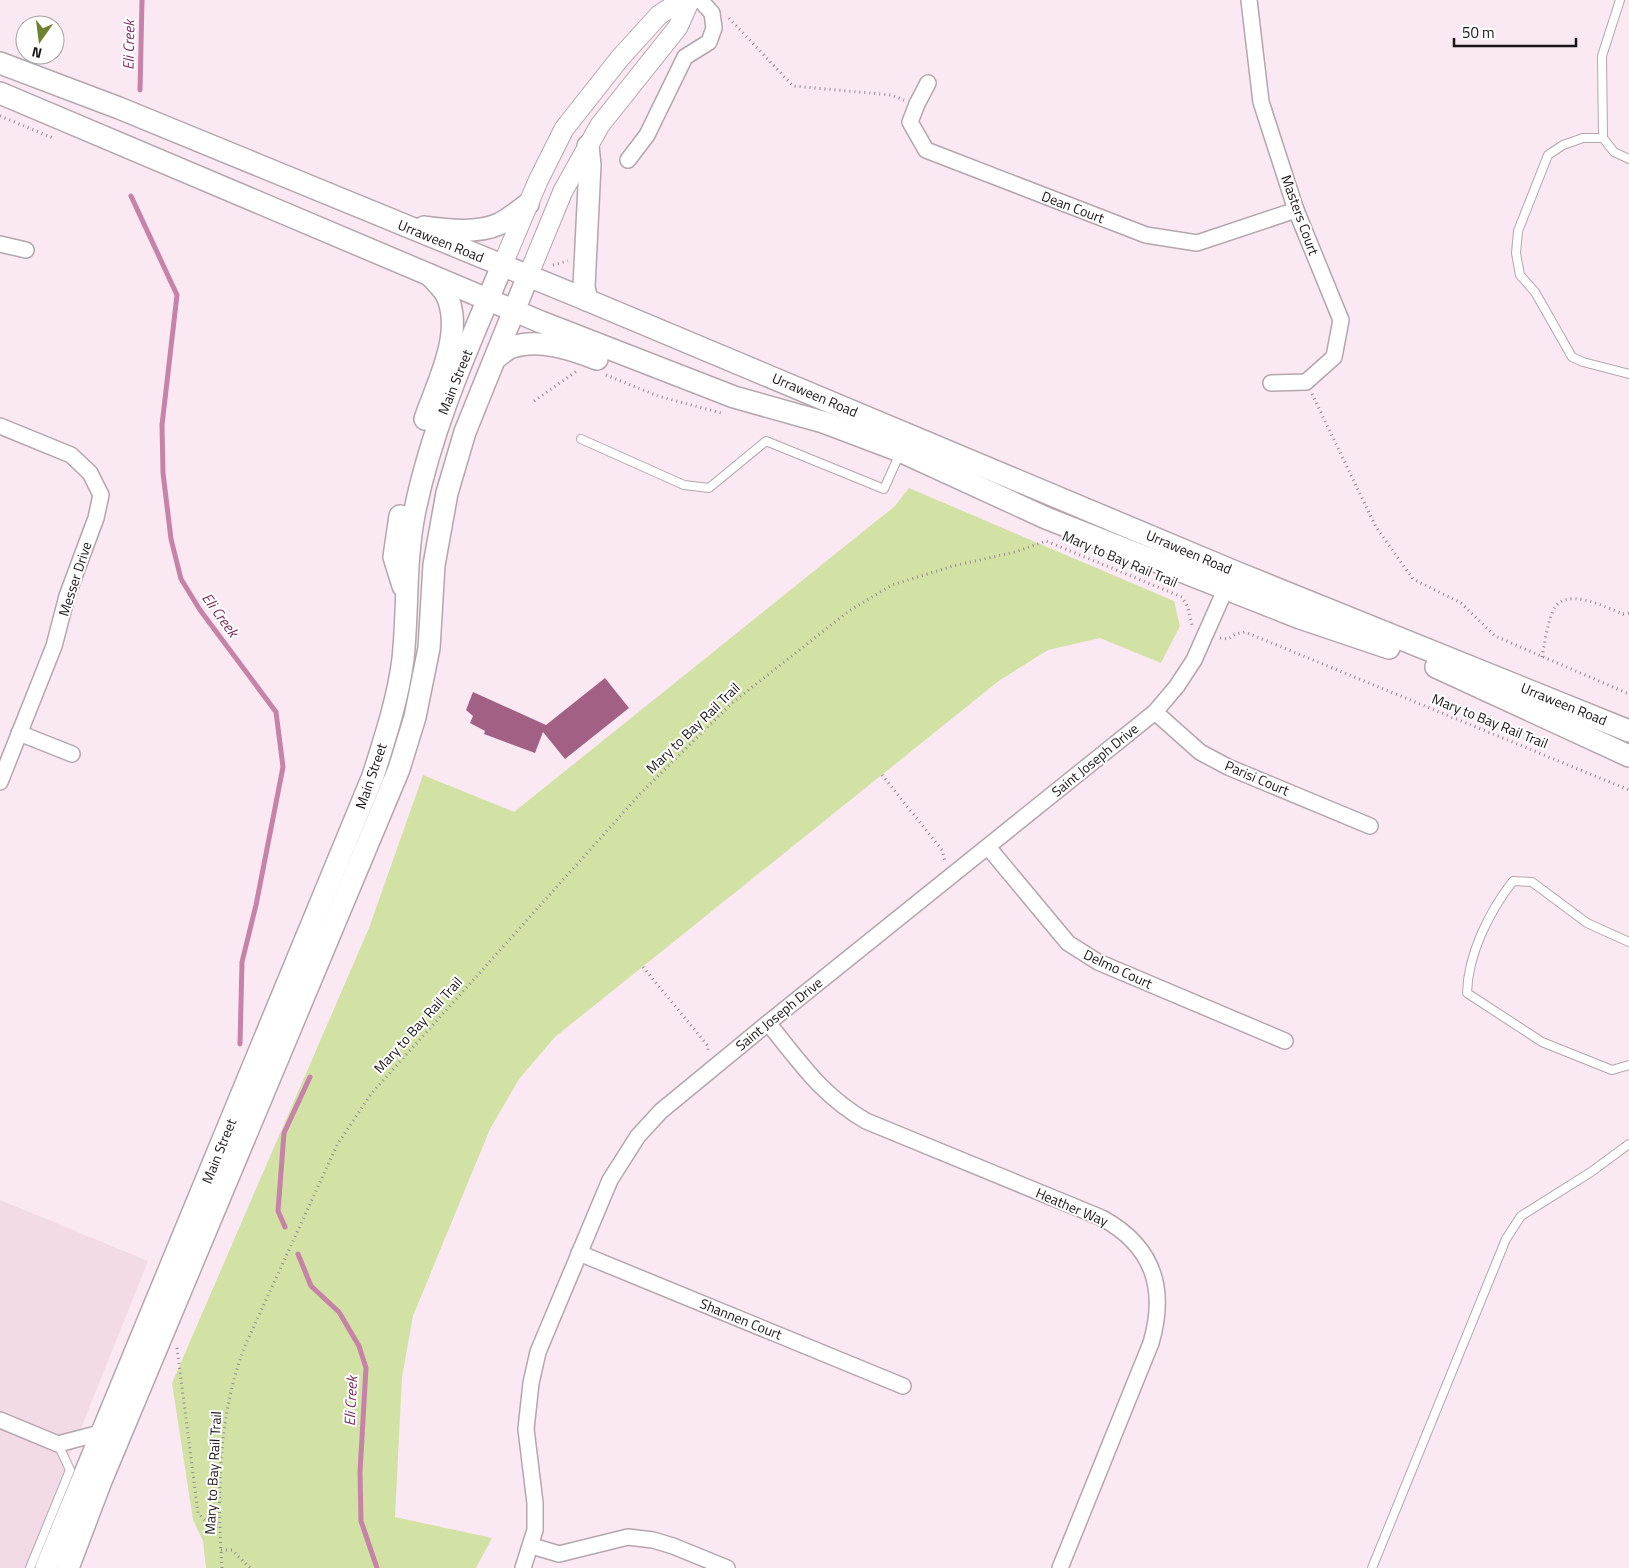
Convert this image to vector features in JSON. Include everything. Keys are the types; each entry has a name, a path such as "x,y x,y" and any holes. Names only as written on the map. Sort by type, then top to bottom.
{"main road":[{"name":"Urraween Road","path":"0,63 119,108 588,300 1229,580 1428,663 1629,756"},
{"name":"Urraween Road","path":"0,93 514,311 734,397 823,422 900,451 1046,518 1229,580 1629,731"},
{"path":"588,146 590,165 584,287 588,300"},
{"path":"399,224 442,229 488,228 500,224 528,204"},
{"name":"Main Street","path":"46,1568 90,1457 373,776 392,712 401,669 413,518 422,476 442,414 502,266"},
{"path":"407,598 394,557 402,504 412,460 447,355 452,332 451,313 447,295 430,275"},
{"name":"Main Street","path":"68,1568 102,1481 399,769 416,718 429,648 434,565 447,493 465,432 528,276"},
{"path":"496,358 511,348 525,345 547,345 576,351 677,392 734,397"}],"street":[{"name":"Main Street","path":"502,266 528,204 564,129 590,95 659,15 682,0"},
{"name":"Main Street","path":"528,276 563,191 600,125 678,27 690,0"},
{"path":"628,160 647,135 685,57 709,42 714,28 712,13 700,0"},
{"name":"Masters Court","path":"1249,0 1261,102 1296,210 1340,320 1334,357 1306,382"},
{"name":"Dean Court","path":"928,83 910,122 926,150 1146,235 1197,243 1296,210"},
{"path":"0,244 26,250"},
{"path":"1271,383 1306,382"},
{"name":"Messer Drive","path":"0,426 71,455 90,474 101,496 96,518 67,596 54,646 0,782"},
{"name":"Saint Joseph Drive","path":"523,1568 532,1546 535,1530 535,1503 526,1429 530,1382 538,1352 610,1180 638,1136 661,1111 768,1023 1155,712 1177,686 1194,660 1229,580"},
{"name":"Parisi Court","path":"1155,712 1200,752 1221,763 1370,826"},
{"path":"20,733 72,754"},
{"name":"Delmo Court","path":"988,846 1068,943 1082,953 1132,977 1285,1041"},
{"name":"Heather Way","path":"768,1023 825,1093 844,1108 875,1124 1102,1218 1121,1228 1136,1243 1148,1262 1159,1302 1155,1329 1060,1568"},
{"name":"Shannen Court","path":"579,1253 903,1386"},
{"path":"0,1420 58,1444 100,1433"},
{"path":"532,1546 559,1554 628,1537 653,1540 673,1546 727,1568"}],"lane":[{"path":"1620,0 1602,56 1603,138 1614,152 1629,159"},
{"path":"1603,138 1583,138 1563,145 1548,155 1518,231 1516,253 1520,275 1535,292 1572,357 1629,374"},
{"path":"580,439 684,485 709,488 766,441 884,489 900,451"},
{"path":"1629,942 1587,923 1532,882 1513,881 1500,898 1482,934 1468,972 1467,993 1542,1042 1612,1070 1629,1065"},
{"path":"1372,1568 1506,1239 1521,1216 1591,1172 1629,1144"},
{"path":"58,1444 70,1470"},
{"path":"30,1568 70,1470 90,1457"}],"path":[{"path":"728,17 793,86 891,95 917,104"},
{"path":"546,263 554,266 570,261"},
{"path":"534,401 584,366"},
{"path":"1306,382 1376,527 1413,579 1461,603 1495,636 1629,694"},
{"name":"Mary to Bay Rail Trail","path":"222,1568 220,1526 224,1428 233,1377 244,1348 337,1145 371,1094 640,794 732,703 849,611 892,585 953,566 1015,552 1046,541 1182,597 1188,607 1192,625 1206,632 1228,639 1236,634 1245,632 1629,790"},
{"path":"1542,657 1553,609 1564,599 1574,597 1623,614 1629,613"},
{"path":"882,775 942,850 946,866 953,874"},
{"path":"643,967 708,1046 709,1057 716,1066"},
{"path":"177,1343 198,1513 209,1525 220,1526"},
{"path":"221,1550 232,1550 250,1568"}],"shaded area":[{"path":"0,1200 148,1261 25,1568 0,1568"}],"green space":[{"path":"909,488 1174,601 1180,626 1161,663 1100,638 1048,650 1000,680 555,1037 519,1079 490,1129 413,1316 402,1377 395,1517 492,1538 476,1568 206,1568 203,1541 193,1520 172,1383 369,928 423,775 514,812 895,506"}],"building":[{"path":"605,678 629,708 565,759 543,732 535,753 484,734 485,731 470,723 473,716 466,710 473,692 546,725"}],"waterway":[{"name":"Eli Creek","path":"140,90 142,0"},
{"name":"Eli Creek","path":"131,196 177,295 162,425 163,473 171,539 181,579 200,610 276,712 283,767 256,905 242,962 240,1044"},
{"name":"Eli Creek","path":"285,1227 278,1211 284,1133 310,1077"},
{"name":"Eli Creek","path":"298,1254 311,1286 339,1312 359,1346 366,1368 360,1472 361,1521 377,1568"}]}
